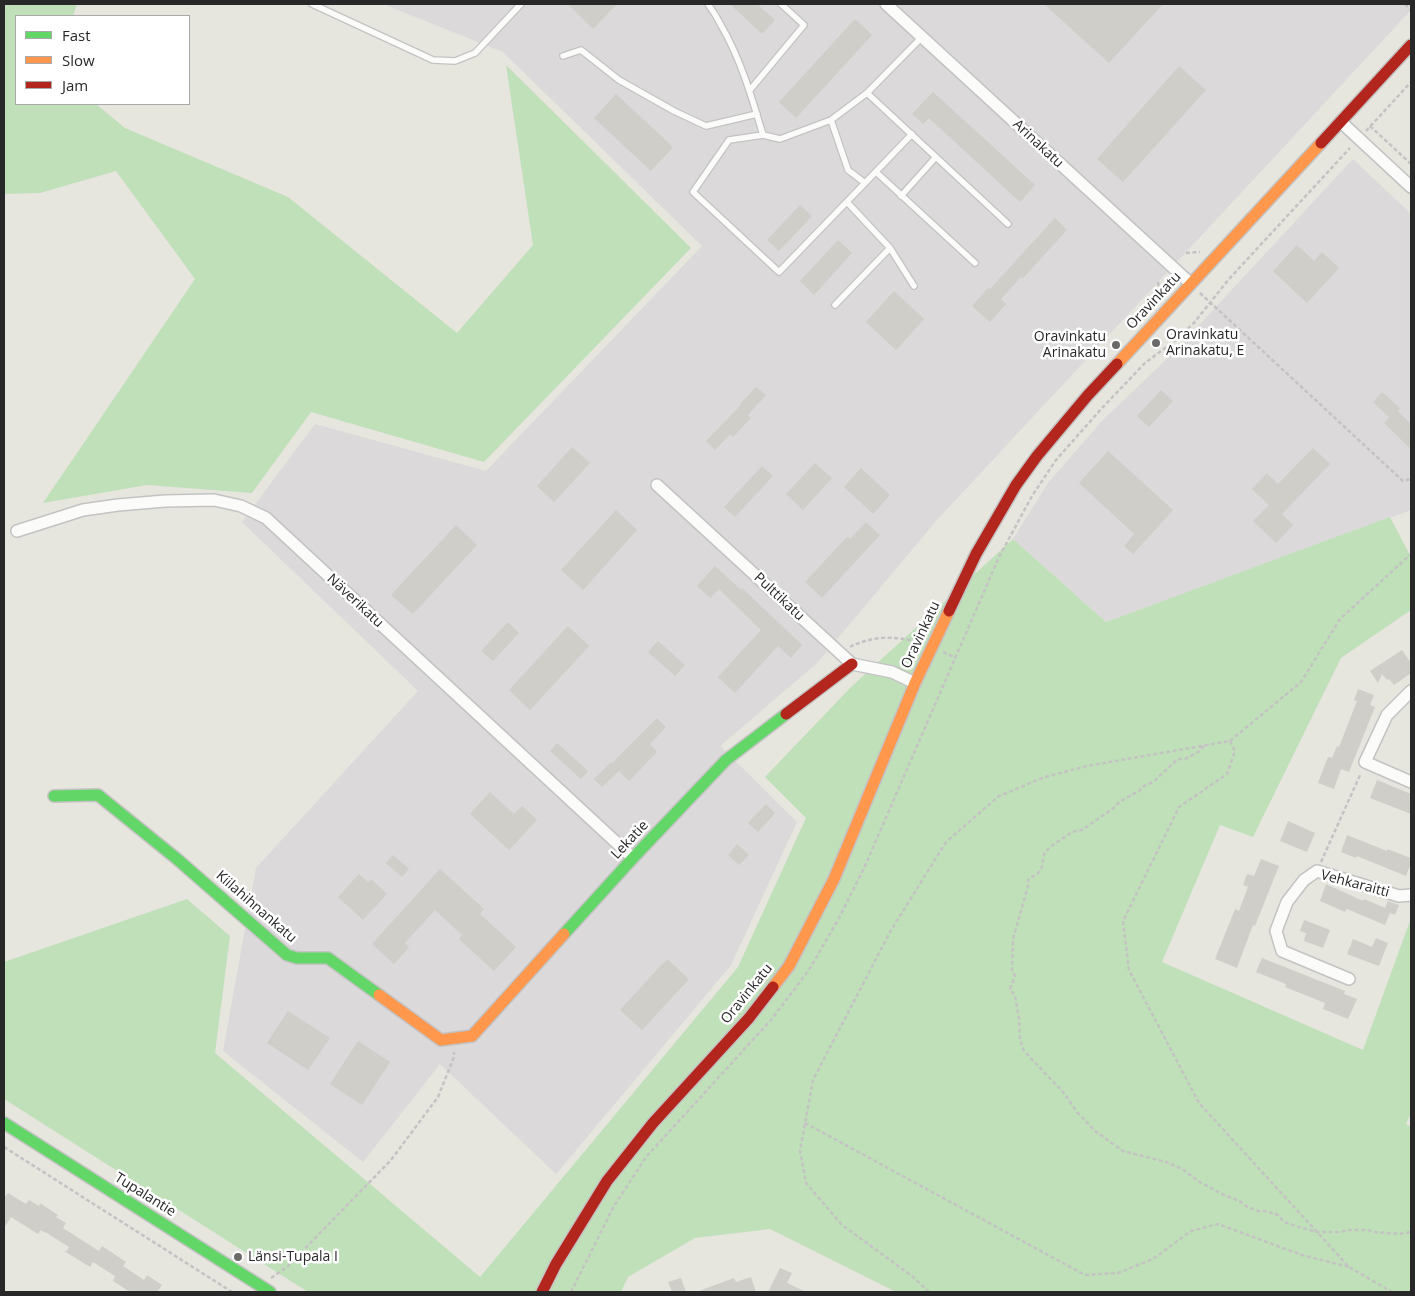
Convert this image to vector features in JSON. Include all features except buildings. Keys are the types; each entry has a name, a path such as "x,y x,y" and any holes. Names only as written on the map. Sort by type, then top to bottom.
{"street":[{"name":"Arinakatu","path":"886,4 1190,284"},
{"name":"Oravinkatu","path":"542,1292 556,1264 607,1180 653,1123 749,1018 789,966 834,879 915,683 976,554 1016,485 1037,456 1088,395 1411,45"},
{"path":"1341,122 1411,187"},
{"name":"Pulttikatu","path":"658,485 852,664"},
{"name":"Näverikatu","path":"16,531 84,510 165,501 214,500 241,506 266,518 633,858"},
{"path":"852,664 892,672 915,683"},
{"name":"Lekatie","path":"441,1040 472,1036 633,858 726,760 852,664"},
{"path":"1411,691 1387,714 1365,762 1411,782"},
{"name":"Kiilahihnankatu","path":"54,796 98,795 177,859 288,956 297,958 328,958 441,1040"},
{"name":"Vehkaraitti","path":"1350,978 1282,951 1276,931 1287,902 1304,880 1317,871 1399,896 1411,895"},
{"name":"Tupalantie","path":"4,1123 270,1292"}],"lane":[{"path":"312,4 433,60 455,61 475,53 521,4"},
{"path":"708,4 723,27 750,90 763,136"},
{"path":"750,90 804,25 781,4"},
{"path":"912,134 779,272 693,192 729,140 763,136 780,139 831,120 867,93 922,37"},
{"path":"563,56 582,50 619,80 674,111 706,126 757,114"},
{"path":"867,93 1008,224"},
{"path":"831,120 848,170 866,183"},
{"path":"901,196 936,157"},
{"path":"876,172 975,263"},
{"path":"848,202 890,248 914,286"},
{"path":"835,305 890,248"}],"path":[{"path":"1405,4 1411,10"},
{"path":"571,1292 614,1206 646,1157 772,1020 809,970 838,920 865,866 999,557 1032,496 1056,460 1145,363 1179,337 1192,324 1236,272 1411,82"},
{"path":"1370,126 1411,164"},
{"path":"1186,253 1200,252"},
{"path":"1158,282 1160,295"},
{"path":"1190,284 1403,481 1411,479"},
{"path":"929,1292 912,1276 842,1225 806,1183 800,1151 813,1080 890,932 946,842 999,796 1045,777 1087,766 1230,741 1301,682 1340,619 1411,554"},
{"path":"841,654 849,648 870,639 902,639 932,647 956,658"},
{"path":"1230,741 1235,751 1227,774 1179,808 1123,921 1129,970 1199,1103 1350,1268"},
{"path":"1204,746 1198,752 1185,759 1178,759 1153,782 1119,802 1115,808 1082,830 1072,832 1050,847 1044,854 1042,867 1038,873 1028,880 1013,939 1012,970 1015,976 1010,989 1015,996 1020,1040 1024,1051 1064,1094 1094,1131 1123,1151 1166,1162 1182,1169 1200,1182 1246,1206 1258,1211 1266,1211 1278,1215 1284,1222 1317,1232 1350,1230 1400,1234 1411,1232"},
{"path":"1317,871 1365,762"},
{"path":"271,1278 288,1266 391,1160 438,1097 454,1057 456,1038"},
{"path":"805,1123 1084,1275 1118,1272 1153,1259 1191,1231 1218,1224 1302,1255 1350,1268 1392,1292"},
{"path":"4,1147 232,1292"}],"shaded area":[{"path":"383,4 1411,4 1411,10 937,520 817,663 720,746 797,822 731,965 556,1174 440,1064 363,1162 223,1051 256,868 418,691 242,522 315,424 486,471 702,246 503,52"},
{"path":"1353,159 1411,214 1411,510 1106,622 1013,539 1048,483 1102,421 1177,349"}],"green space":[{"path":"4,4 77,4 73,15 15,15 15,105 97,105 125,128 288,197 457,333 533,245 506,65 691,248 484,462 311,412 252,493 147,485 43,503 195,279 116,171 40,193 4,194"},
{"path":"1390,517 1411,557 1411,610 1341,658 1253,837 1220,825 1162,962 1363,1050 1411,918 1411,1113 1406,1124 1411,1127 1411,1292 896,1292 770,1229 695,1238 628,1277 621,1292 308,1292 4,1099 4,962 187,899 230,936 215,1053 480,1277 738,967 806,818 765,777 851,687 1013,539 1106,622"}],"traffic: fast":[{"path":"564,934 726,760 786,714"},
{"path":"54,796 98,795 177,859 287,955 297,958 328,958 379,995"},
{"path":"4,1123 270,1292"}],"traffic: slow":[{"path":"1117,364 1321,143"},
{"path":"773,987 789,966 834,879 915,683 949,611"},
{"path":"379,995 441,1040 472,1036 564,934"}],"traffic: jam":[{"path":"1321,143 1411,45"},
{"path":"949,611 976,554 1016,485 1037,456 1088,395 1117,364"},
{"path":"786,714 852,664"},
{"path":"542,1292 556,1264 607,1181 653,1123 749,1018 773,987"}],"place":[{"name":"Oravinkatu Arinakatu, E","path":"1156,343"},
{"name":"Oravinkatu Arinakatu","path":"1116,345"},
{"name":"Länsi-Tupala I","path":"238,1257"}]}
